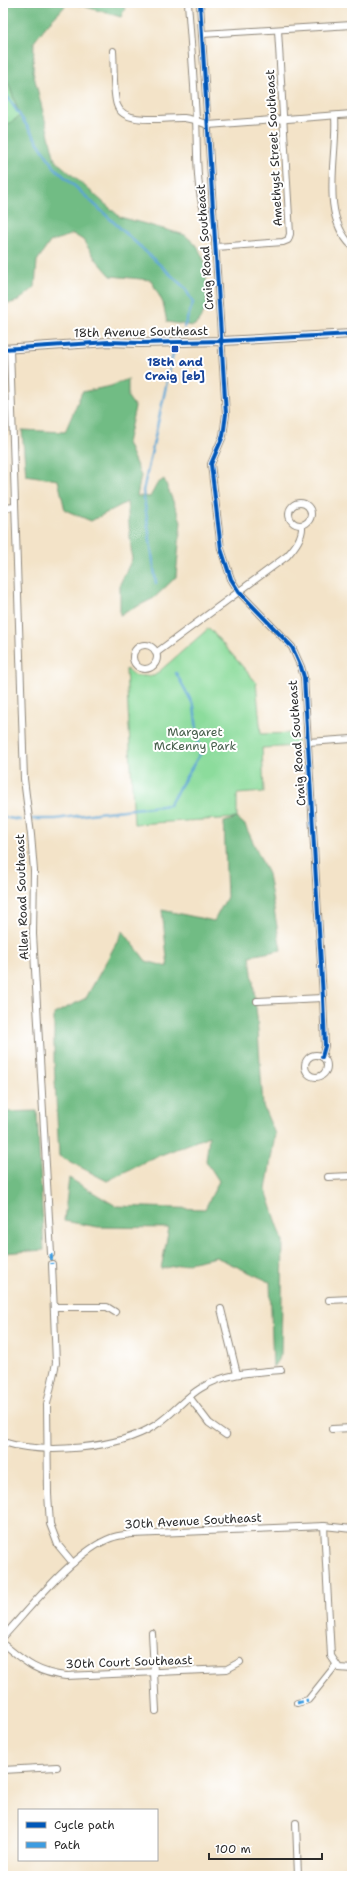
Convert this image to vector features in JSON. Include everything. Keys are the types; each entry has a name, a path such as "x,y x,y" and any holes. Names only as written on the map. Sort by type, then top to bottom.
{"street":[{"path":"188,3 196,120 197,179 210,229 214,237"},
{"name":"Craig Road Southeast","path":"200,4 214,237 216,247 222,340 226,425 223,436 213,457 211,472 221,549 231,579 239,592 285,639 298,657 304,677 323,998 325,1046 322,1057"},
{"path":"202,34 352,25"},
{"name":"Amethyst Street Southeast","path":"216,247 283,242 288,240 290,234 278,30"},
{"path":"113,50 116,105 121,113 131,119 185,118 196,120 208,125 352,114"},
{"path":"335,116 336,134 331,169 337,224 345,239 352,246"},
{"name":"18th Avenue Southeast","path":"6,349 109,342 140,343 352,334"},
{"name":"Allen Road Southeast","path":"6,349 15,507 24,779 34,871 33,934 51,1254"},
{"path":"3,508 15,507"},
{"path":"156,653 287,556 298,542 302,532 302,525"},
{"path":"308,742 352,739"},
{"path":"257,1000 323,998"},
{"path":"328,1177 352,1176"},
{"path":"52,1264 56,1363 47,1404 50,1524 58,1545 73,1563"},
{"path":"329,1300 352,1299"},
{"path":"54,1307 107,1306 116,1312"},
{"path":"221,1310 237,1374"},
{"path":"3,1442 30,1448 85,1447 130,1438 154,1426 201,1388 237,1374 281,1370"},
{"path":"190,1398 209,1423 226,1435"},
{"path":"332,1429 352,1428"},
{"path":"324,1526 330,1650 332,1660 336,1665 343,1669 352,1669"},
{"name":"30th Avenue Southeast","path":"3,1637 73,1563 88,1551 108,1539 132,1534 324,1526 352,1529"},
{"path":"152,1633 156,1711"},
{"name":"30th Court Southeast","path":"3,1644 28,1665 55,1675 72,1676 227,1668 240,1662"},
{"path":"297,1703 308,1700 336,1665"},
{"path":"3,1770 57,1767"},
{"path":"296,1823 298,1876"}],"green space":[{"path":"3,3 68,3 46,26 34,42 33,72 55,160 120,217 185,235 197,246 206,264 207,306 198,323 193,326 167,322 163,303 151,280 111,276 95,258 83,240 73,234 50,242 37,261 35,287 12,303 3,302 3,128 20,116 8,82 3,76"},
{"path":"72,3 121,3 125,8 121,17"},
{"path":"3,76 8,82 20,116 3,128"},
{"path":"128,379 128,397 135,407 127,443 141,476 137,496 150,497 157,484 164,479 181,521 176,577 154,598 120,615 120,584 132,559 127,502 91,521 65,510 58,480 26,475 22,430 65,432 82,392 111,386"},
{"name":"Margaret McKenny Park","path":"209,628 256,682 261,734 297,733 297,746 262,748 264,792 237,794 237,818 134,824 126,669 136,676 154,676"},
{"path":"237,818 245,825 268,874 281,950 250,956 257,1017 263,1106 275,1134 266,1190 283,1241 281,1355 273,1367 270,1282 216,1257 161,1269 169,1228 98,1227 64,1221 69,1178 116,1206 205,1209 219,1181 206,1161 209,1136 148,1160 107,1181 59,1156 54,1060 54,1014 86,998 123,931 146,961 168,967 162,910 214,921 227,897 224,822"},
{"path":"37,1111 44,1250 3,1253 3,1112"}],"waterway":[{"path":"3,90 55,168 185,288 193,303 184,327"},
{"path":"156,583 143,491 173,354"},
{"path":"32,819 56,819 169,805 200,754 194,706 176,673"},
{"path":"3,817 20,820"}],"marked path":[{"path":"51,1254 52,1264"},
{"path":"297,1703 308,1700"}],"cycle path":[{"path":"200,4 226,414 223,436 211,464 221,549 231,579 239,592 292,647 304,677 323,998 325,1046 322,1057"},
{"path":"3,349 109,342 140,343 222,341 352,334"}],"place":[{"name":"18th and Craig [eb]","path":"175,349"}]}
